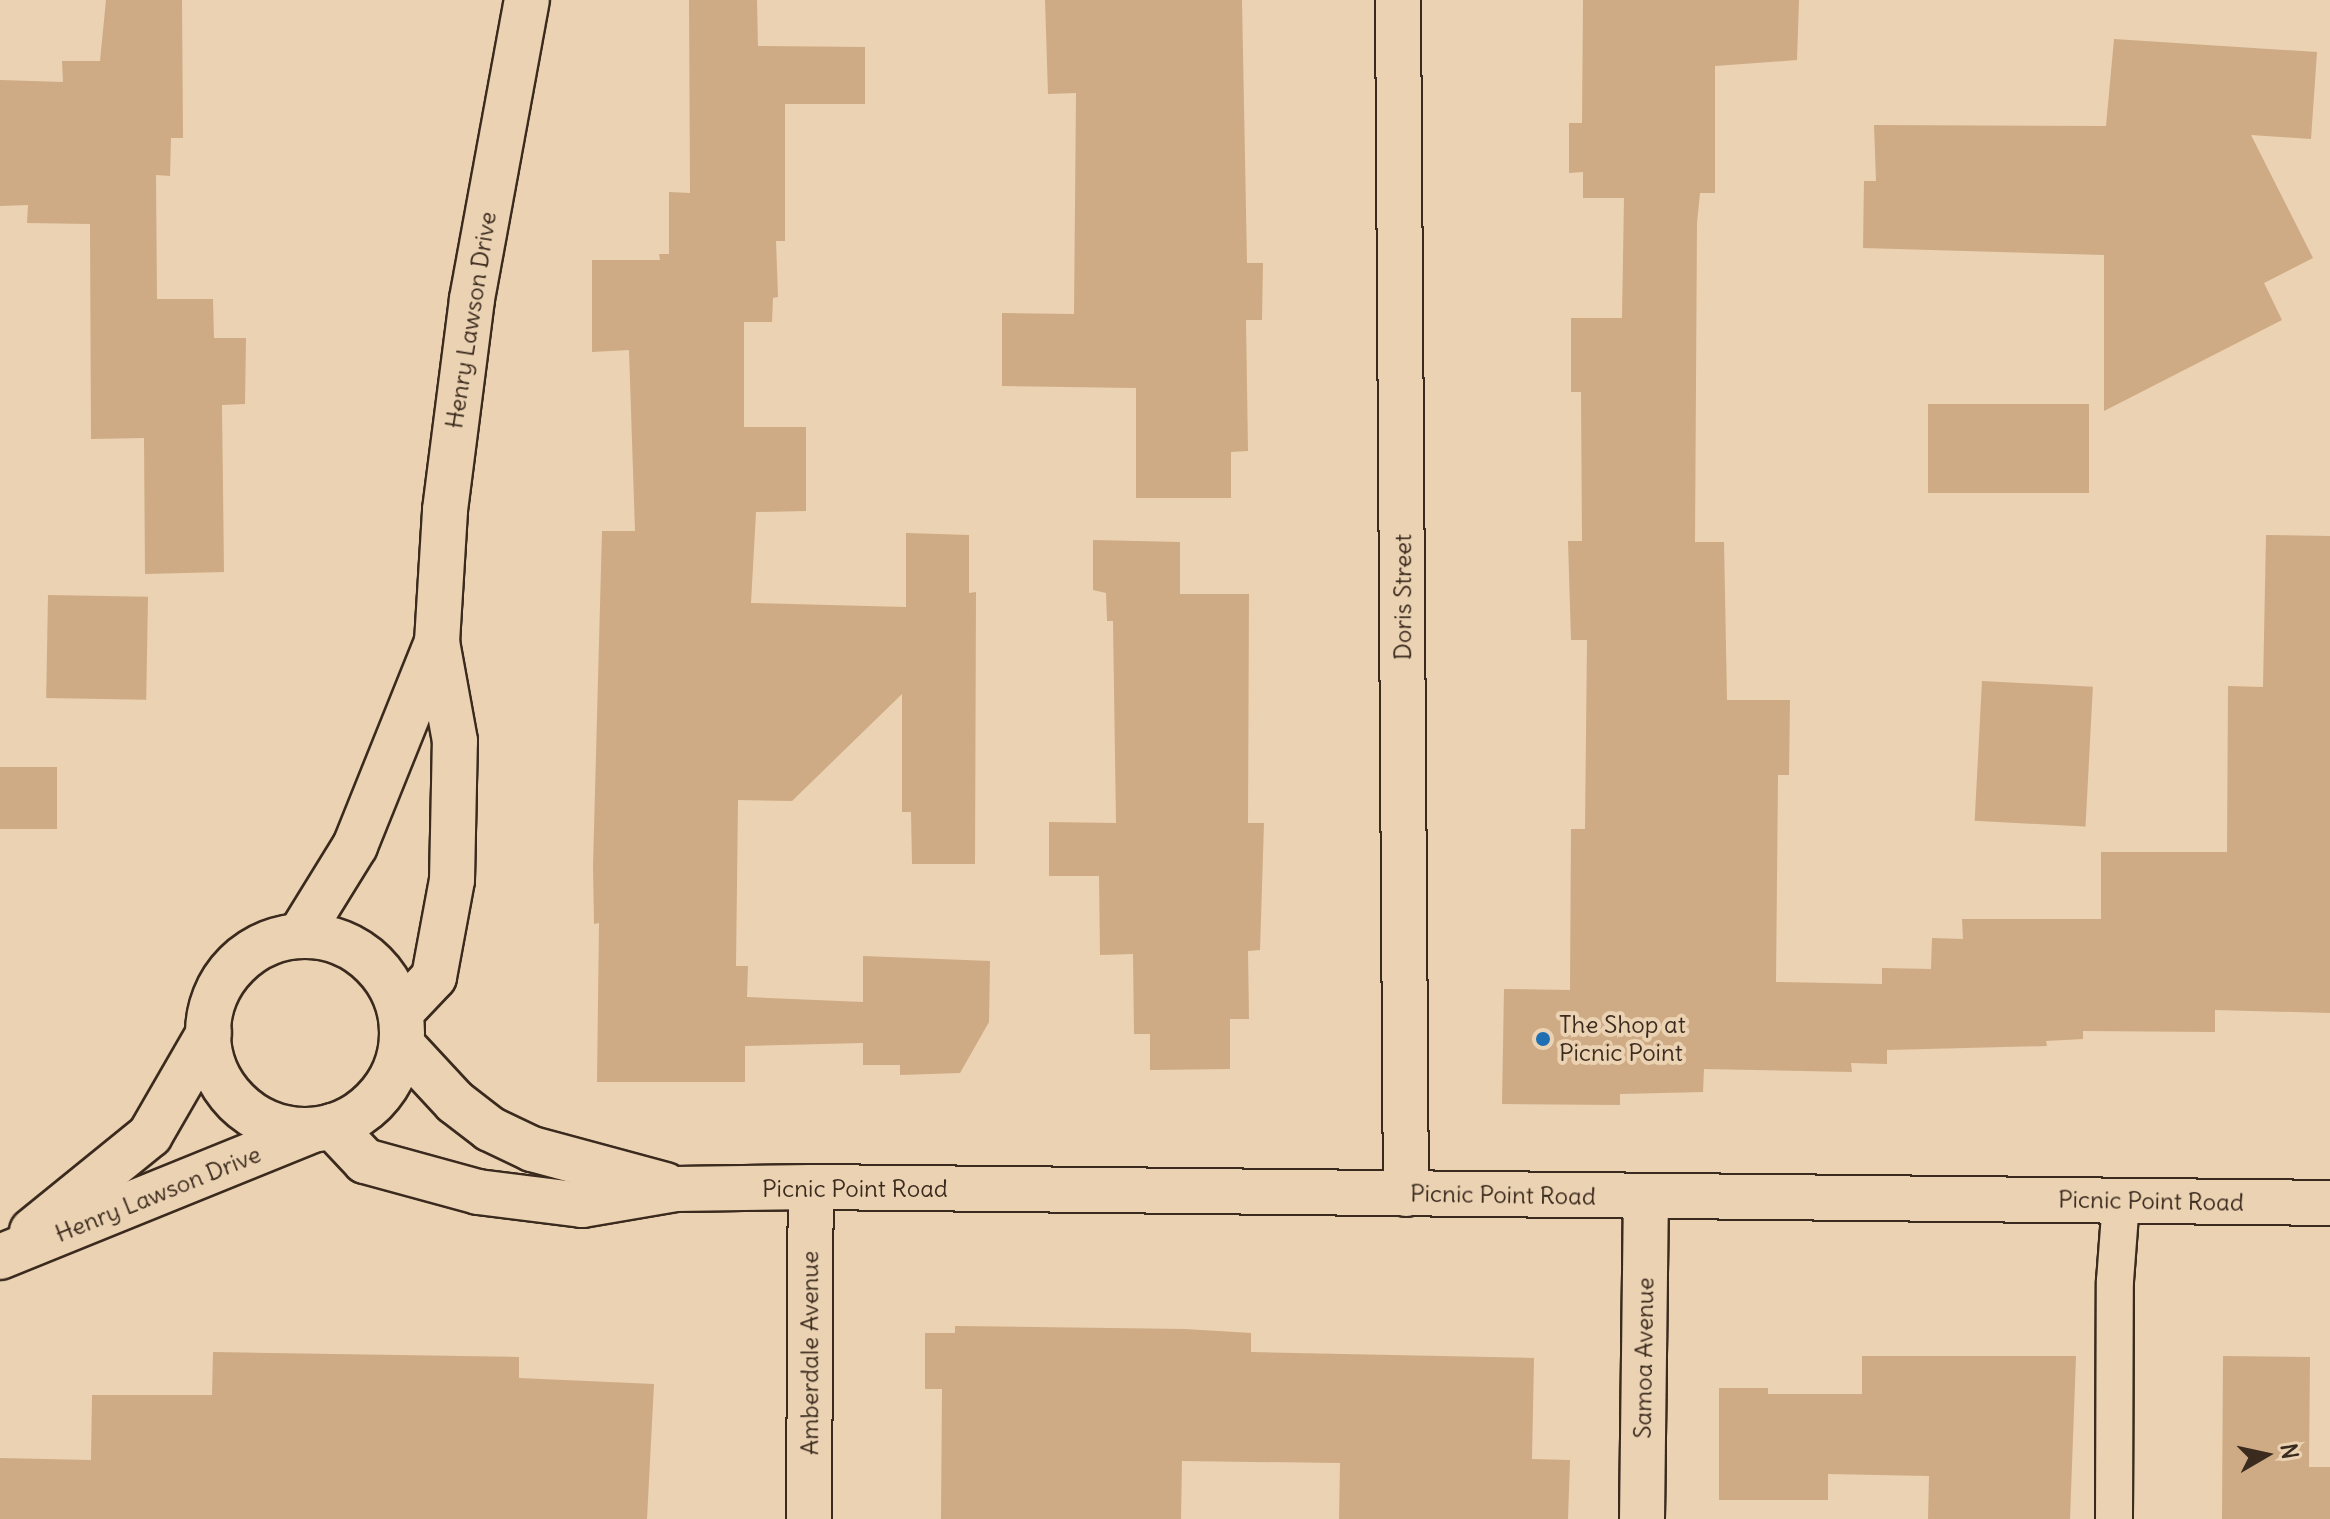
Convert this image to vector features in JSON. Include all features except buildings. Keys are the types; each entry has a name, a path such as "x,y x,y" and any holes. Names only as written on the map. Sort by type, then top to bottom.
{"street":[{"name":"Henry Lawson Drive","path":"402,1029 434,977 452,880 455,741 437,642 459,387 527,0"},
{"name":"Doris Street","path":"1398,0 1406,1194"},
{"name":"Henry Lawson Drive","path":"300,935 355,846 437,642"},
{"path":"300,935 334,939 364,955 388,980 402,1029 385,1089 351,1119 323,1128 282,1128 253,1114 228,1093 214,1065 209,1033 214,997 234,966 264,944 300,935"},
{"name":"Picnic Point Road","path":"402,1029 455,1102 490,1129 532,1149 676,1189"},
{"name":"Henry Lawson Drive","path":"1,1256 150,1135 209,1033"},
{"name":"Henry Lawson Drive","path":"1,1256 323,1128"},
{"name":"Picnic Point Road","path":"323,1128 365,1161 478,1192 582,1205 676,1189 811,1187 2330,1203"},
{"name":"Amberdale Avenue","path":"809,1519 811,1187"},
{"name":"Samoa Avenue","path":"1642,1519 1646,1197"}],"lane":[{"path":"2114,1519 2115,1281 2121,1201"}],"place":[{"name":"The Shop at Picnic Point","path":"1543,1039"}]}
